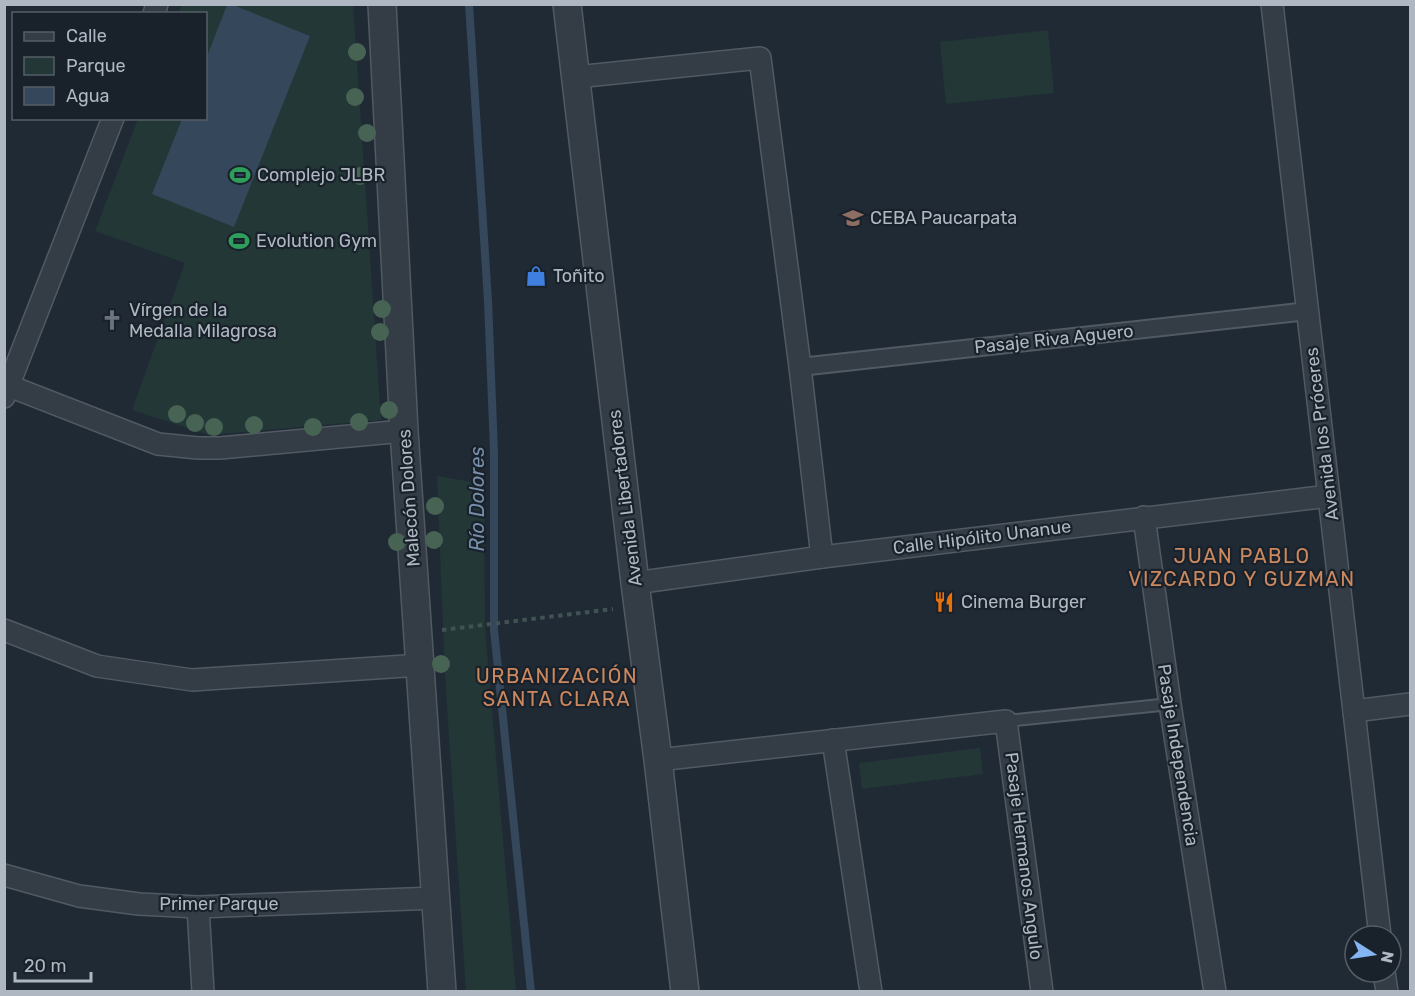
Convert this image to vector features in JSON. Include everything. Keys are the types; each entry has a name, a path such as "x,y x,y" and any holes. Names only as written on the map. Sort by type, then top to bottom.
{"street":[{"name":"Malecón Dolores","path":"382,4 404,431 442,992"},
{"name":"Avenida Libertadores","path":"567,4 685,992"},
{"name":"Avenida los Próceres","path":"1272,4 1379,924"},
{"path":"576,77 760,58 822,557"},
{"path":"112,120 6,389 158,444 220,448 404,431"},
{"name":"Pasaje Riva Aguero","path":"800,367 1308,311"},
{"name":"Calle Hipólito Unanue","path":"636,594 822,557 1329,496"},
{"name":"Pasaje Independencia","path":"1144,517 1170,704 1215,992"},
{"path":"4,630 97,666 192,680 421,665"},
{"path":"1354,711 1410,704"},
{"path":"658,760 1006,722"},
{"name":"Pasaje Hermanos Angulo","path":"1006,722 1042,992"},
{"path":"833,740 871,992"},
{"name":"Primer Parque","path":"4,875 79,896 139,904 198,907 436,898"},
{"path":"198,907 203,992"}],"lane":[{"path":"1006,722 1170,704"}],"path":[{"path":"463,628 503,622 636,594"}],"green space":[{"name":"Complejo JLBR","path":"182,5 353,5 381,420 209,435 132,410 185,263 95,231 138,120 207,120 207,12 178,12"},
{"path":"1048,30 1054,93 946,104 940,42"},
{"path":"437,476 484,484 485,629 516,991 466,991 445,675"},
{"path":"980,748 983,774 862,789 859,763"}],"water":[{"path":"227,5 233,5 310,36 234,227 152,194 182,120 207,120 207,56"}],"waterway":[{"name":"Río Dolores","path":"469,4 488,301 494,451 494,630 531,992"}],"place":[{"name":"Complejo JLBR","path":"240,175"},
{"name":"CEBA Paucarpata","path":"853,218"},
{"name":"Evolution Gym","path":"239,241"},
{"name":"Toñito","path":"536,276"},
{"name":"Vírgen de la Medalla Milagrosa","path":"112,320"},
{"name":"Cinema Burger","path":"944,602"}],"district":[{"name":"JUAN PABLO VIZCARDO Y GUZMAN","path":"1242,568"},
{"name":"URBANIZACIÓN SANTA CLARA","path":"557,688"}]}
